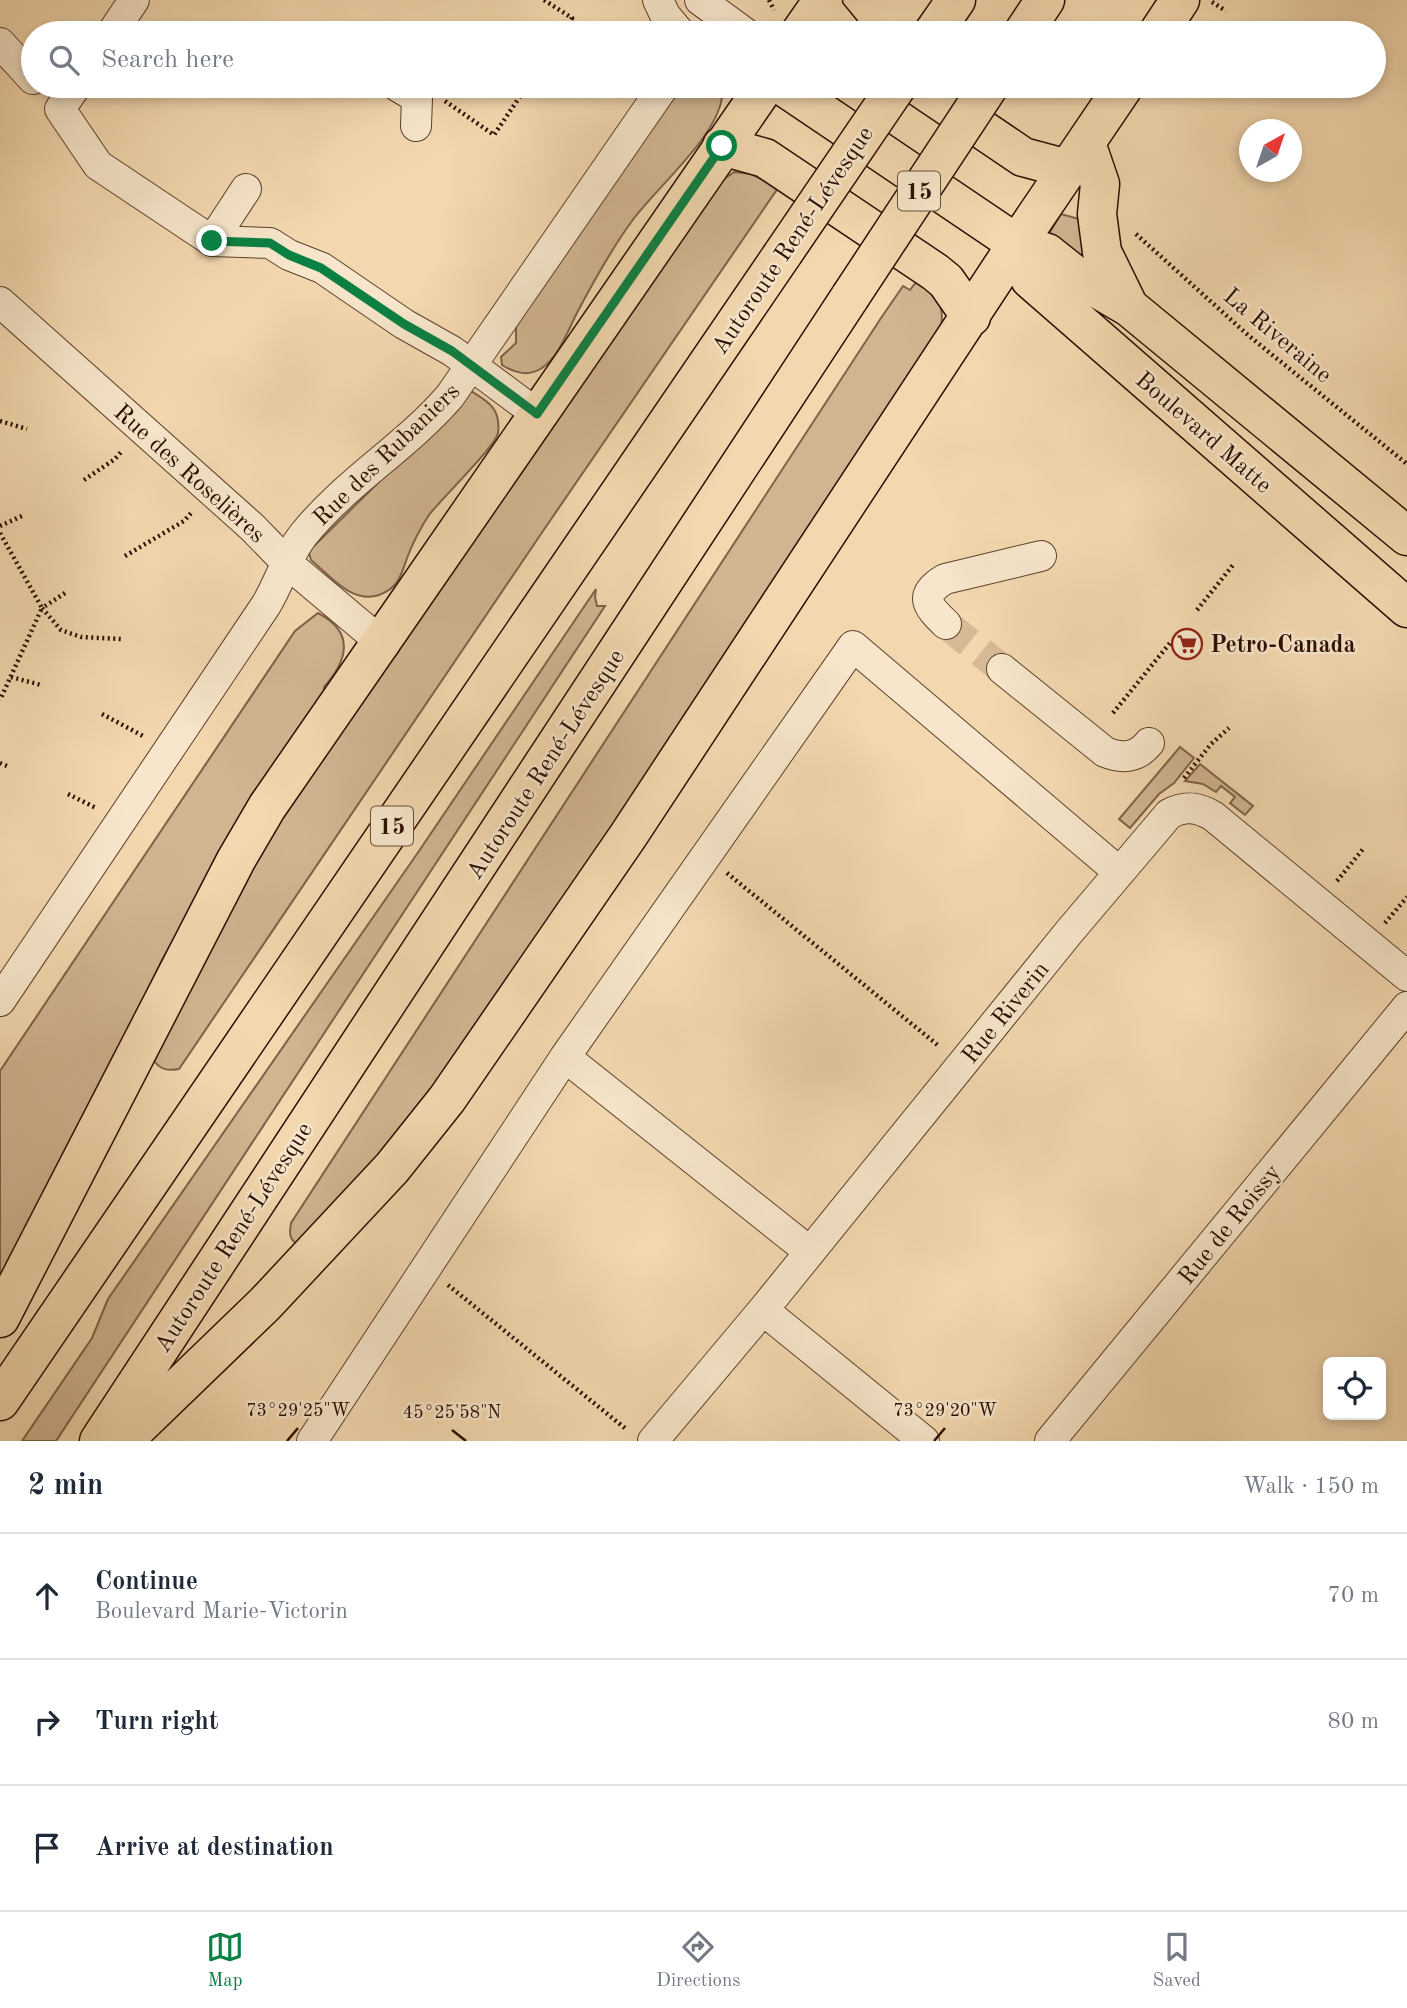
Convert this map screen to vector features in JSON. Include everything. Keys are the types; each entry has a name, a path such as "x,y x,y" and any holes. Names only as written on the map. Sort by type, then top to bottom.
{"main road":[{"path":"1032,21 1045,0"},
{"path":"1166,21 1180,0"},
{"path":"0,1318 236,860 267,807 756,98"},
{"name":"Boulevard Matte","path":"801,98 1017,244 1047,253 1076,276 1129,307 1407,536"},
{"name":"Autoroute René-Lévesque","path":"0,1401 889,98"},
{"path":"936,98 1031,161 1077,156"},
{"name":"Autoroute René-Lévesque","path":"99,1441 981,98"},
{"path":"123,1441 272,1296 392,1168 447,1098 575,914 1116,98"},
{"path":"722,146 765,158 935,272 946,281 971,317"},
{"path":"1077,156 1100,184 1097,214 1102,251 1129,307"},
{"name":"Boulevard Matte","path":"1017,244 1030,279 1407,608"}],"street":[{"path":"119,21 134,0"},
{"path":"659,0 670,21"},
{"path":"699,0 728,21"},
{"path":"0,43 21,66"},
{"path":"68,98 98,164 212,241 270,243 289,255 321,268 404,324 452,351 537,414"},
{"path":"416,125 417,98"},
{"name":"Rue des Rubaniers","path":"0,1001 266,605 304,534 336,499 433,415 473,366 656,98"},
{"path":"212,241 247,190"},
{"name":"Rue des Roselières","path":"0,302 252,527 287,563 381,642"},
{"path":"946,624 935,614 928,601 928,594 934,586 945,579 1041,556"},
{"path":"312,1441 565,1057 853,646 1119,872"},
{"path":"1002,669 1105,752 1125,757 1135,755 1149,743"},
{"name":"Rue Riverin","path":"641,1437 763,1310 1169,814 1182,808 1193,808 1213,816 1407,976"},
{"name":"Rue de Roissy","path":"1050,1441 1407,1007"},
{"path":"565,1057 810,1252"},
{"path":"763,1310 923,1441"}],"path":[{"path":"544,0 572,18 570,21"},
{"path":"769,0 811,16"},
{"path":"1209,0 1226,12"},
{"path":"439,98 494,135 519,98"},
{"name":"La Riveraine","path":"1129,228 1249,336 1407,464"},
{"path":"0,421 27,429"},
{"path":"83,480 115,459 142,430"},
{"path":"125,556 184,521 212,491"},
{"path":"0,527 22,516"},
{"path":"0,533 42,608 61,630 81,637 121,639"},
{"path":"1197,610 1233,565"},
{"path":"0,700 42,608 65,593"},
{"path":"1113,713 1170,643"},
{"path":"11,677 41,685"},
{"path":"102,714 169,750"},
{"path":"1181,782 1210,744 1228,728"},
{"path":"0,763 7,766"},
{"path":"1318,903 1363,849"},
{"path":"706,855 962,1065"},
{"path":"426,1267 641,1437"}],"shaded area":[{"path":"722,98 718,112 698,145 625,231 554,356 542,368 527,373 502,365 501,357 516,343 516,324 673,99"},
{"path":"734,172 751,174 778,188 179,1069 162,1068 154,1061 213,936 278,824 669,254 720,182"},
{"path":"1061,214 1079,219 1086,259 1082,264 1047,237"},
{"path":"917,281 939,303 942,316 940,334 446,1076 301,1246 297,1244 291,1237 291,1223 881,318 903,286 910,290"},
{"path":"471,391 496,412 498,433 495,440 429,515 395,585 379,595 369,597 360,596 342,587 311,560 309,553"},
{"path":"596,589 597,606 605,606 56,1441 22,1441 92,1338 108,1299 419,851"},
{"path":"318,613 338,629 342,638 344,647 338,667 324,687 324,696 235,829 162,960 96,1097 0,1279 0,1071 295,631"},
{"path":"1180,747 1194,758 1174,783 1159,794 1130,828 1119,819"},
{"path":"1200,764 1253,806 1245,815 1230,803 1235,797 1221,786 1216,792 1203,784 1185,781"}],"tunnel":[{"path":"946,624 1002,669"}],"place":[{"name":"Petro-Canada","path":"1187,644"}],"route":[{"path":"212,241 270,243 289,255 321,268 404,324 452,351 537,414 722,146"}]}
